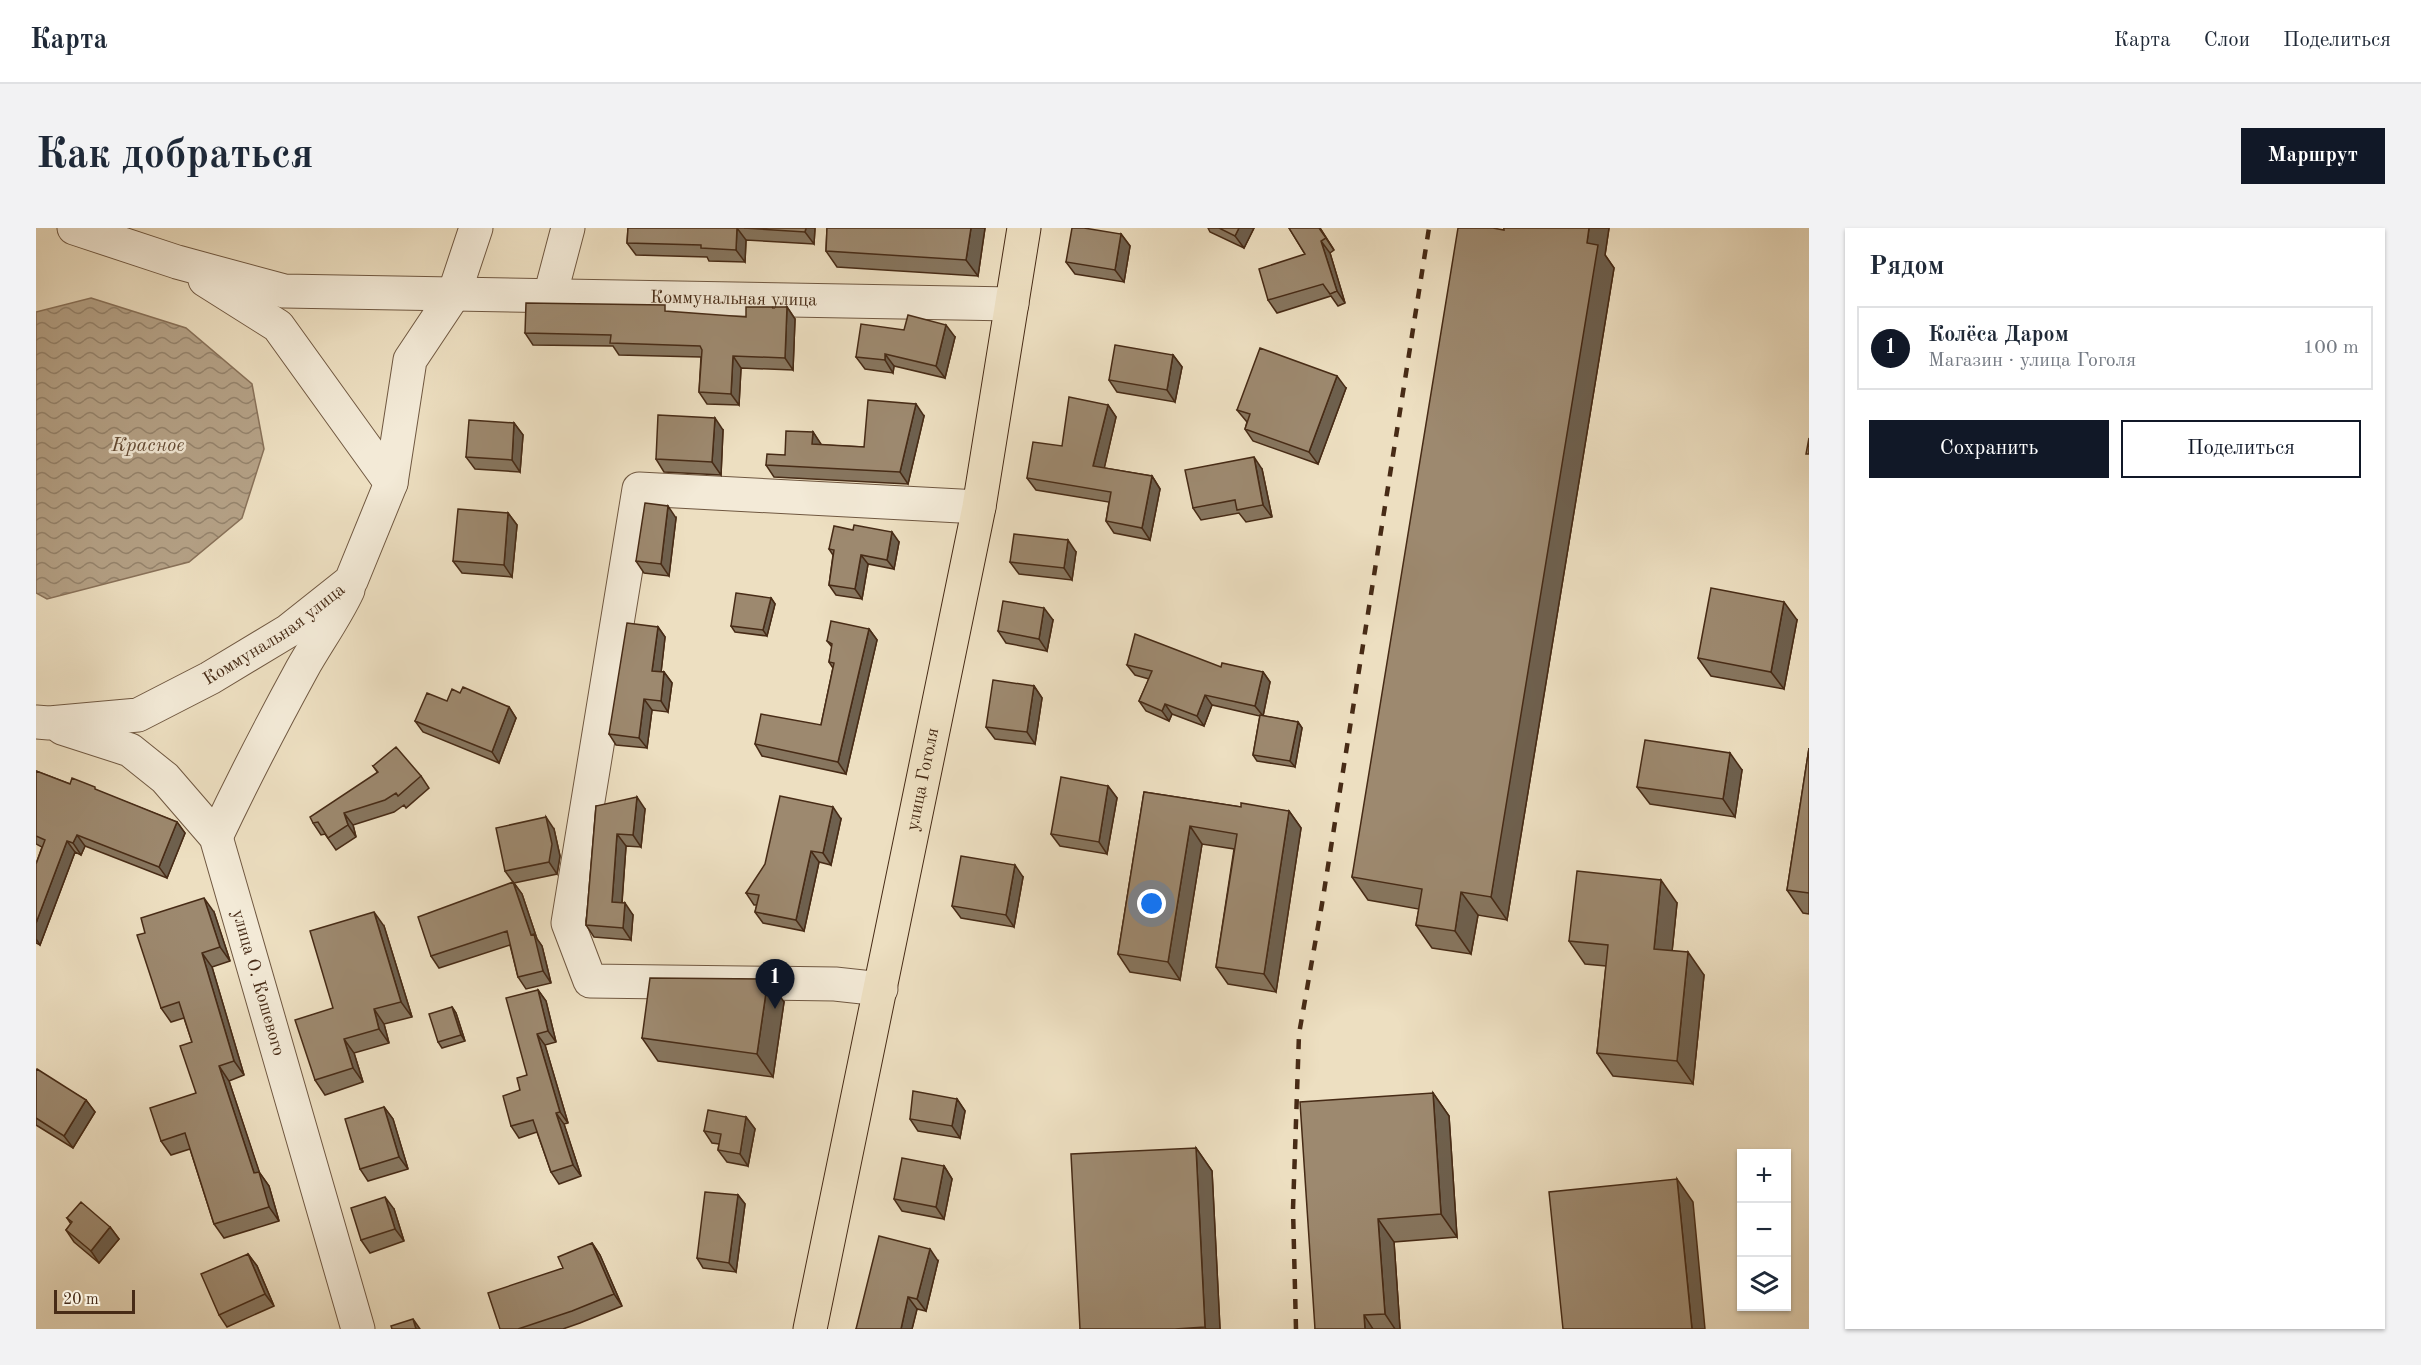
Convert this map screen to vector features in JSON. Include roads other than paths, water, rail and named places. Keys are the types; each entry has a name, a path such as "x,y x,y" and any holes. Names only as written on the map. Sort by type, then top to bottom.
{"main road":[{"name":"улица Гоголя","path":"810,1329 979,507 1024,228"}],"street":[{"name":"Коммунальная улица","path":"74,228 177,262 284,291 1012,304"},
{"path":"454,294 476,228"},
{"path":"550,296 568,228"},
{"path":"177,262 278,326 391,483"},
{"name":"Коммунальная улица","path":"43,723 138,715 210,678 288,631 351,581 391,483 410,360 454,294"},
{"path":"881,989 834,984 590,981 568,923 639,489 979,507"},
{"path":"216,837 254,756 310,656 338,613 351,581"},
{"name":"улица О. Кошевого","path":"43,723 130,750 165,778 216,837 358,1329"}],"water":[{"name":"Красное","path":"91,298 186,328 252,384 264,449 242,518 189,562 47,599 36,593 36,312"}],"railway":[{"path":"1296,1329 1293,1209 1299,1034 1322,904 1429,228"}],"place":[{"name":"Колёса Даром","path":"775,1009"}]}
